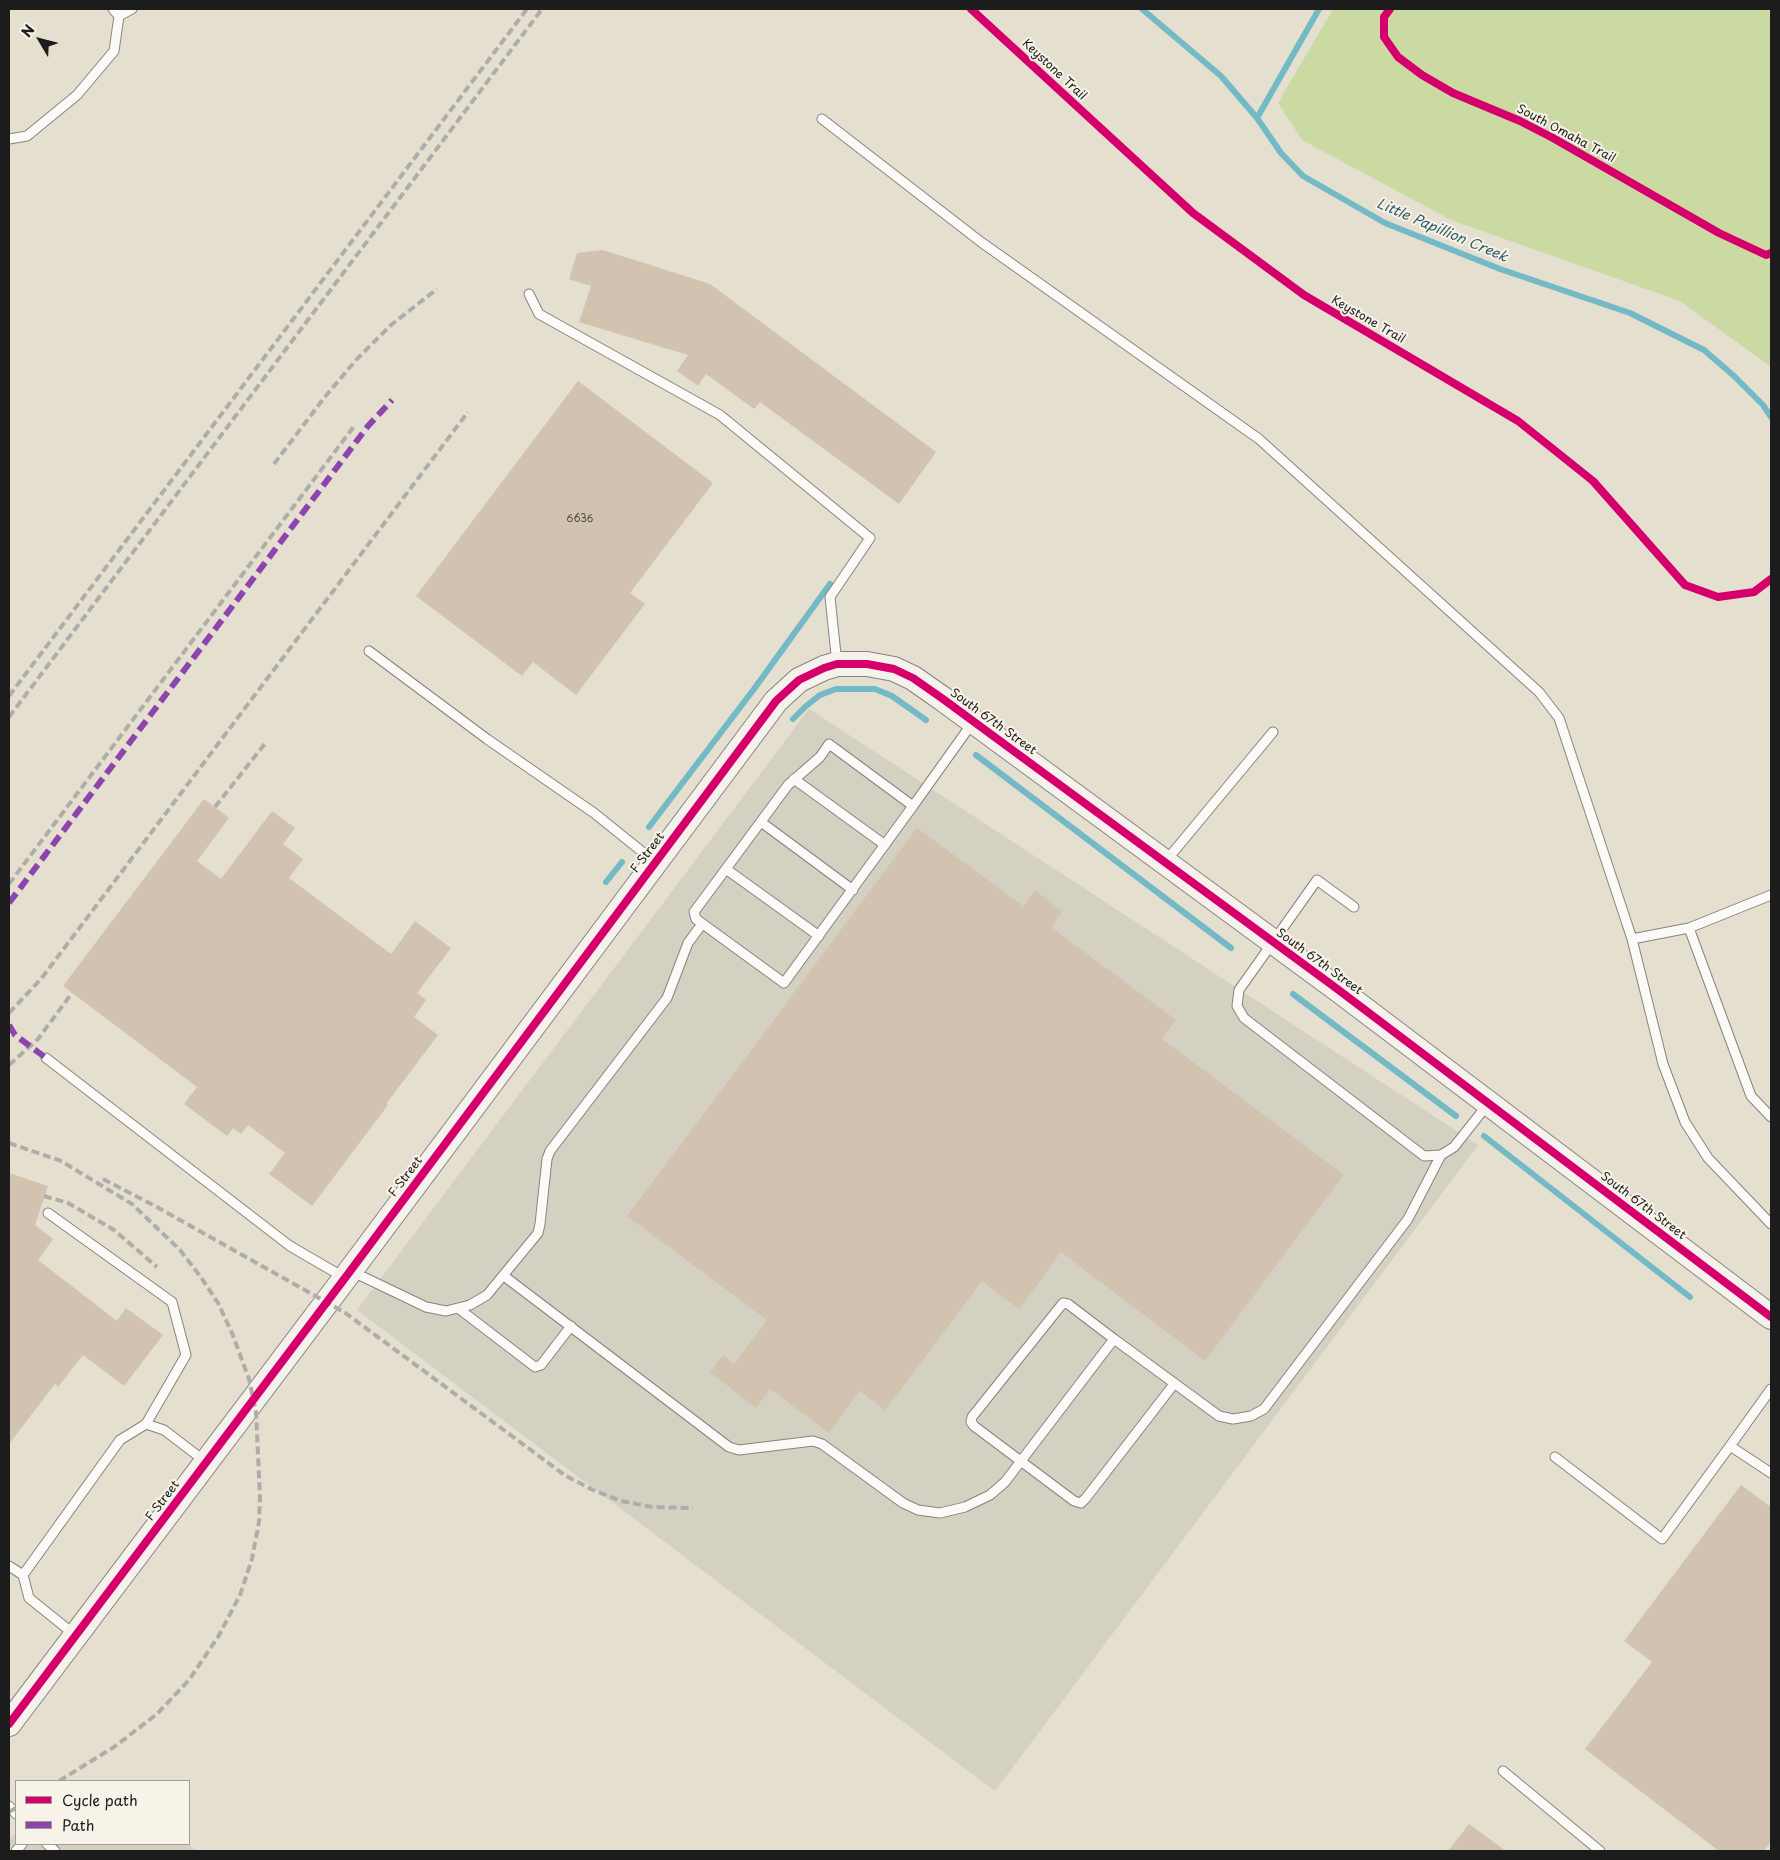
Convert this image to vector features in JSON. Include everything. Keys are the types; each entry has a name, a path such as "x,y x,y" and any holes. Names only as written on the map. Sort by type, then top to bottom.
{"street":[{"name":"South 67th Street","path":"837,664 867,664 894,669 913,678 1273,942 1771,1317"},
{"name":"F Street","path":"9,1724 776,701 799,680 837,664"}],"lane":[{"path":"112,9 119,16"},
{"path":"119,16 132,9"},
{"path":"9,139 27,136 77,95 114,51 119,16"},
{"path":"822,119 981,242 1259,440 1538,692 1559,718 1632,940 1663,1064 1685,1122 1708,1158 1771,1224"},
{"path":"529,294 539,314 720,415 870,538 830,597 837,664"},
{"path":"369,652 487,739 594,813 655,862"},
{"path":"913,806 829,744 820,757 788,785 694,912 696,919 784,983 885,846 973,721"},
{"path":"1165,863 1274,732"},
{"path":"794,779 885,846"},
{"path":"761,822 853,890"},
{"path":"726,869 819,936"},
{"path":"1354,907 1318,880 1239,990 1237,1006 1244,1018 1424,1156 1442,1155"},
{"path":"1632,940 1689,928 1771,895"},
{"path":"46,1058 290,1246 348,1274 426,1307 446,1311 470,1306 487,1295 538,1233 547,1159 550,1151 667,998 688,943 702,924"},
{"path":"1689,928 1751,1096 1771,1117"},
{"path":"1174,1384 1081,1503 1074,1501 1021,1462 971,1422 972,1417 1063,1303 1068,1304 1219,1416 1232,1419 1251,1416 1264,1409 1408,1219 1442,1155 1454,1147 1488,1103"},
{"path":"23,1575 120,1440 146,1424 186,1355 172,1302 48,1213"},
{"path":"504,1276 729,1446 739,1450 813,1441 822,1444 903,1503 918,1510 940,1513 964,1508 982,1500 1005,1482 1114,1339"},
{"path":"458,1308 535,1367 541,1365 571,1326"},
{"path":"1555,1457 1662,1539 1771,1389"},
{"path":"146,1424 164,1430 206,1462"},
{"path":"1730,1446 1771,1474"},
{"path":"9,1566 23,1575 29,1598 76,1635"},
{"path":"1503,1771 1600,1851"}],"shaded area":[{"path":"809,709 1478,1145 995,1791 357,1310"},
{"path":"15,1834 15,1845 188,1845 197,1851 9,1851 9,1839"}],"green space":[{"path":"1333,9 1771,9 1771,367 1680,301 1451,220 1302,140 1278,103"}],"building":[{"path":"603,250 710,284 936,452 899,504 760,402 754,409 706,374 698,386 677,371 688,355 579,322 591,286 569,279 577,253"},
{"path":"578,381 713,483 630,593 645,604 576,695 533,662 522,676 416,596"},
{"path":"204,799 229,818 197,861 221,879 272,811 295,828 283,844 303,859 289,878 391,954 415,921 451,948 417,993 426,1000 414,1017 438,1035 312,1206 269,1174 285,1153 248,1125 241,1134 233,1128 227,1136 184,1104 197,1087 63,986"},
{"path":"917,828 1023,906 1035,890 1062,912 1051,927 1176,1020 1162,1039 1344,1175 1205,1361 1061,1252 1019,1309 982,1281 885,1410 860,1391 829,1433 770,1389 756,1408 710,1372 723,1355 734,1364 767,1320 627,1216"},
{"path":"9,1173 48,1186 35,1225 53,1239 38,1260 117,1321 126,1308 163,1335 124,1386 83,1355 58,1387 55,1384 9,1444"},
{"path":"1741,1485 1771,1507 1771,1841 1764,1851 1719,1851 1585,1749 1652,1662 1624,1641"},
{"path":"1469,1824 1506,1851 1448,1851"}],"waterway":[{"name":"Little Papillion Creek","path":"1142,9 1221,76 1257,118 1281,153 1303,176 1385,223 1500,269 1630,313 1704,350 1734,376 1763,405 1771,417"},
{"path":"1257,118 1319,9"},
{"path":"649,827 754,689 830,584"},
{"path":"793,719 820,695 836,689 875,689 892,696 926,720"},
{"path":"976,755 1231,948"},
{"path":"606,882 622,862"},
{"path":"1293,994 1456,1116"},
{"path":"1484,1136 1690,1297"}],"railway":[{"path":"9,696 527,9"},
{"path":"9,717 542,9"},
{"path":"274,464 324,398 356,360 391,325 437,289"},
{"path":"9,1013 41,979 468,412"},
{"path":"9,884 355,425"},
{"path":"215,807 267,741"},
{"path":"9,1065 38,1039 72,993"},
{"path":"9,1143 61,1161 132,1204 180,1250 218,1303 232,1333 249,1379 256,1412 260,1497 259,1522 252,1559 240,1595 218,1637 189,1680 157,1714 114,1747 61,1780"},
{"path":"103,1179 344,1312 566,1476 593,1490 621,1501 652,1507 693,1508"},
{"path":"44,1196 68,1203 114,1230 157,1267"},
{"path":"9,1812 15,1809"}],"marked path":[{"path":"9,903 368,426 392,400"},
{"path":"9,1025 15,1035 46,1058"}],"cycle path":[{"name":"Keystone Trail","path":"971,9 1193,213 1304,295 1518,421 1593,481 1685,585 1718,597 1754,592 1771,579"},
{"name":"South Omaha Trail","path":"1390,9 1384,17 1384,37 1398,57 1422,75 1453,93 1520,121 1553,138 1719,233 1766,255 1771,253"},
{"path":"9,1724 776,701 799,680 837,664 867,664 894,669 913,678 1336,988 1771,1317"}]}
